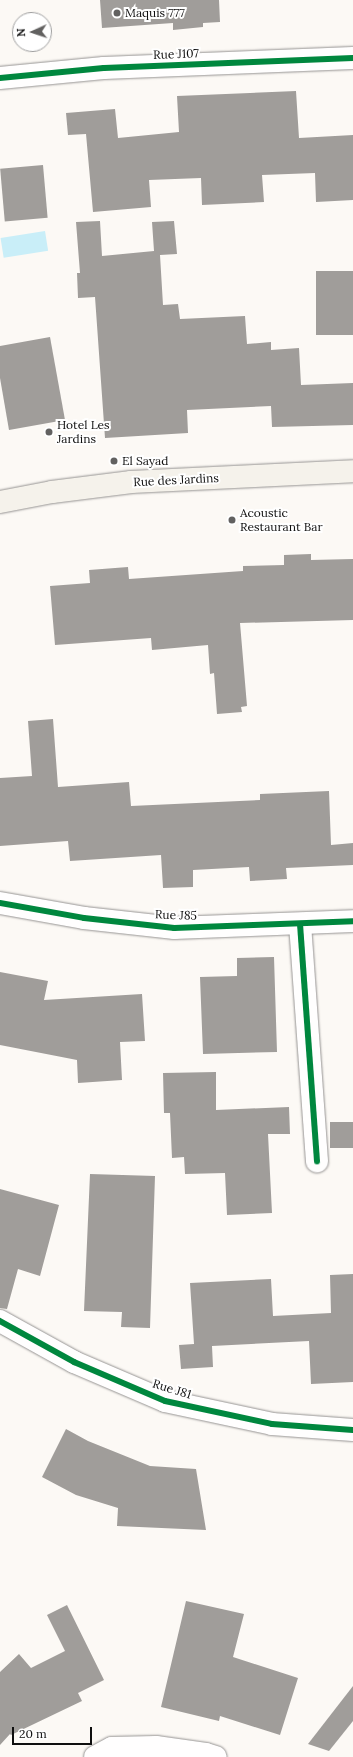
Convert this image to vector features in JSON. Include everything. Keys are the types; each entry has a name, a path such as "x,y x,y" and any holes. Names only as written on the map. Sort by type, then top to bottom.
{"main road":[{"name":"Rue des Jardins","path":"0,502 52,492 131,482 353,470"}],"street":[{"name":"Rue J107","path":"0,78 104,68 353,58"},
{"name":"Rue J85","path":"0,903 84,918 174,928 353,921"},
{"path":"300,924 317,1160"},
{"name":"Rue J81","path":"0,1321 74,1362 165,1401 272,1424 353,1430"},
{"path":"96,1757 112,1748 156,1747 206,1754 216,1757"}],"water":[{"path":"45,231 48,251 4,258 1,238"}],"building":[{"path":"100,0 219,0 220,22 203,23 203,27 173,30 173,23 102,28"},
{"path":"296,91 299,138 353,135 353,200 316,202 315,173 262,175 264,202 202,205 201,178 149,180 151,207 93,212 86,134 68,135 66,113 115,109 118,138 179,132 177,96"},
{"path":"43,165 48,218 5,222 0,169"},
{"path":"100,221 102,256 154,251 152,222 174,221 177,254 160,255 163,305 178,304 180,319 245,316 247,344 271,342 271,350 299,348 301,385 353,383 353,425 272,427 271,406 187,410 188,433 105,438 95,297 78,298 77,273 80,273 76,222"},
{"path":"316,271 353,271 353,335 316,335"},
{"path":"50,337 65,420 9,430 0,378 0,346"},
{"path":"311,554 311,560 353,559 353,620 240,623 247,706 241,707 242,712 217,714 214,673 210,674 208,645 152,650 151,638 55,645 50,586 90,583 89,570 128,567 129,579 243,571 243,566 284,565 284,555"},
{"path":"53,719 58,787 129,782 131,806 260,800 260,794 329,791 331,845 353,843 353,865 286,868 287,879 250,881 249,867 193,870 193,887 163,888 161,855 70,861 68,841 0,846 0,778 32,776 28,721"},
{"path":"274,957 277,1052 203,1054 200,977 237,976 237,958"},
{"path":"0,972 48,981 44,1000 142,994 145,1041 120,1042 122,1080 78,1083 77,1060 0,1045"},
{"path":"216,1072 216,1110 289,1107 290,1134 268,1134 272,1213 227,1215 225,1173 185,1174 184,1157 172,1158 170,1113 164,1113 163,1073"},
{"path":"330,1122 353,1122 353,1148 330,1148"},
{"path":"90,1174 155,1176 150,1328 121,1327 122,1312 84,1311"},
{"path":"0,1189 59,1205 40,1276 18,1269 7,1309 0,1308"},
{"path":"353,1274 353,1382 311,1384 309,1341 212,1346 213,1367 181,1369 179,1345 194,1344 190,1283 271,1279 273,1316 331,1313 330,1275"},
{"path":"66,1429 88,1441 150,1466 196,1469 206,1530 117,1526 118,1508 76,1495 42,1477"},
{"path":"186,1601 244,1614 233,1657 298,1678 280,1735 220,1716 219,1721 161,1707"},
{"path":"67,1605 104,1680 78,1693 82,1701 11,1735 10,1734 0,1745 0,1672 19,1654 31,1668 65,1651 47,1615"},
{"path":"353,1686 353,1721 329,1751 308,1744"}],"cycle path":[{"path":"0,78 104,68 353,58"},
{"path":"0,903 84,918 174,928 353,921"},
{"path":"300,924 317,1161"},
{"path":"0,1321 74,1362 165,1401 272,1424 353,1430"}],"place":[{"name":"Maquis 777","path":"117,13"},
{"name":"Hotel Les Jardins","path":"49,432"},
{"name":"El Sayad","path":"114,461"},
{"name":"Acoustic Restaurant Bar","path":"232,520"}]}
